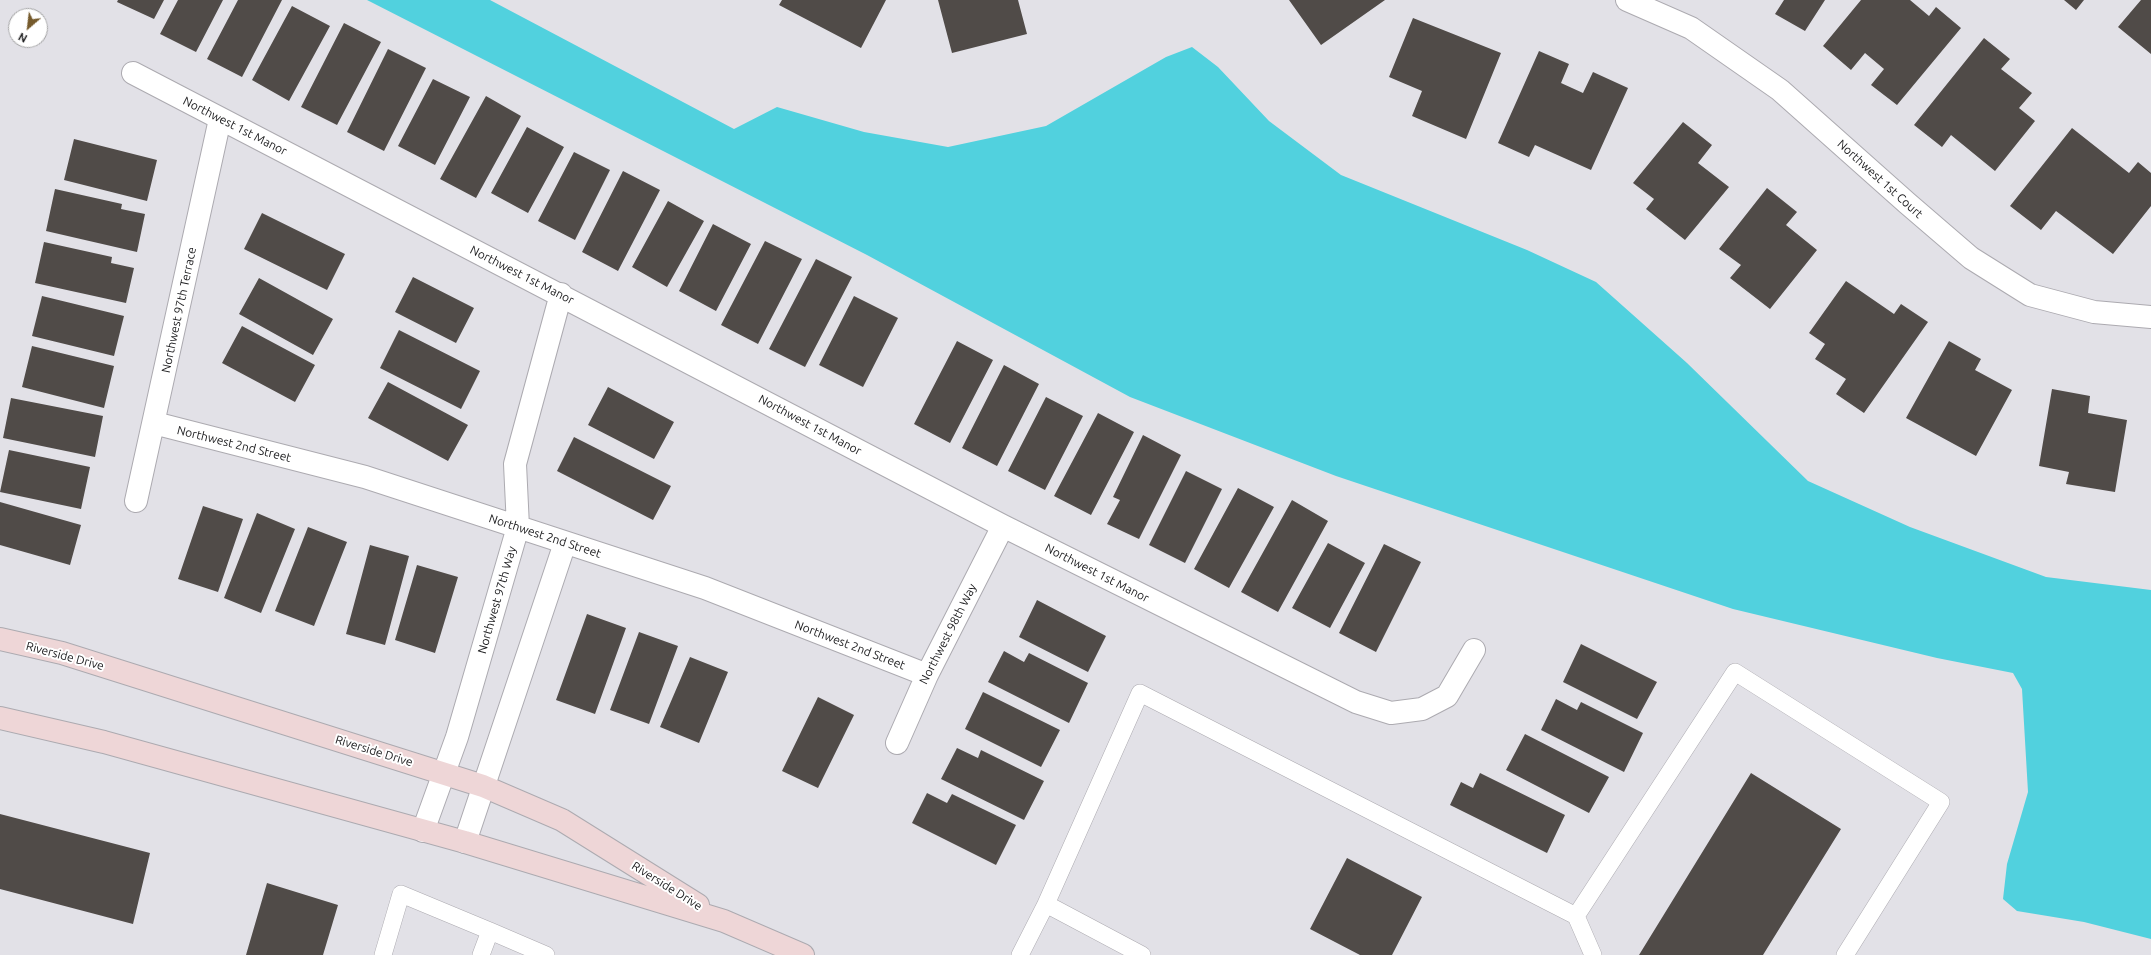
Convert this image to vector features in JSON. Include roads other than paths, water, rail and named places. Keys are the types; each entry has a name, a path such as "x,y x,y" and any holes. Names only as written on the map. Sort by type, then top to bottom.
{"street":[{"name":"Northwest 1st Court","path":"1627,0 1691,28 1780,90 1906,203 1971,258 2030,295 2094,312 2151,317"},
{"name":"Northwest 1st Manor","path":"133,73 561,294 1003,526 1356,702 1391,713 1422,709 1447,696 1474,650"},
{"name":"Northwest 97th Terrace","path":"136,501 220,119"},
{"name":"Northwest 97th Way","path":"423,831 457,737 518,527 515,464 561,294"},
{"name":"Northwest 2nd Street","path":"154,423 365,477 705,588 927,675"},
{"name":"Northwest 98th Way","path":"897,743 927,675 1003,526"},
{"path":"465,842 565,543"},
{"name":"Riverside Drive","path":"0,639 62,653 483,786 562,820 724,921"},
{"name":"Riverside Drive","path":"0,718 104,742 465,842 724,921 802,955"}],"lane":[{"path":"1576,916 1735,672 1941,802 1846,955"},
{"path":"1020,955 1046,904 1140,693 1576,916 1593,955"},
{"path":"383,955 401,894 546,955"},
{"path":"1046,904 1142,955"},
{"path":"480,955 490,932"}],"water":[{"path":"367,0 490,0 734,129 777,107 864,132 948,147 1046,126 1166,57 1192,47 1218,67 1269,121 1341,175 1527,250 1596,282 1687,363 1808,481 1910,527 2046,577 2151,590 2151,939 2084,922 2017,911 2003,899 2007,864 2028,792 2022,689 2013,673 1937,658 1733,609 1336,476 1130,397 867,255"}]}
